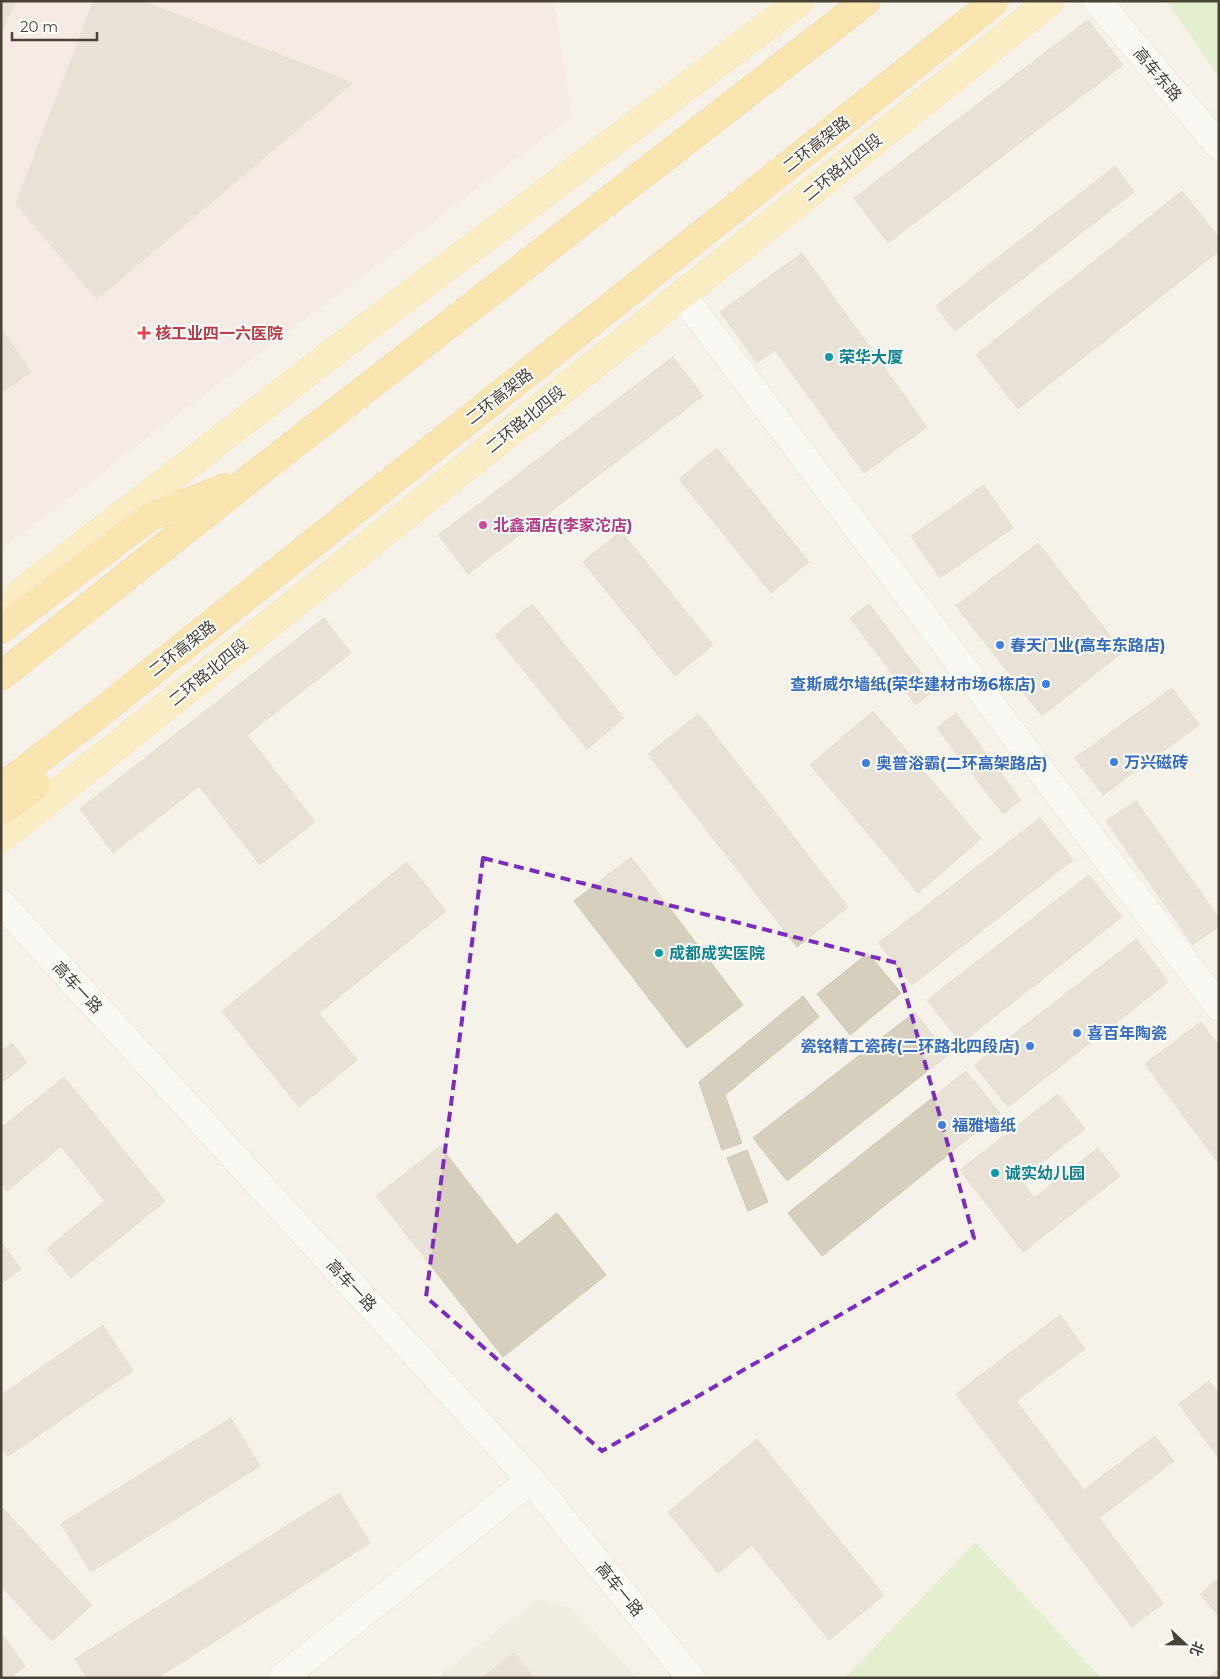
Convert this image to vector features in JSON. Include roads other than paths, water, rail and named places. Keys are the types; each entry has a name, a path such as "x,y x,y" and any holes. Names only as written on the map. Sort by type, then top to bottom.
{"highway":[{"path":"1,676 252,477 866,1"},
{"name":"二环高架路","path":"1,788 101,712 995,1"},
{"path":"1,628 150,518 252,477"},
{"path":"1,810 39,781 101,712"}],"main road":[{"path":"1,608 360,332 800,1"},
{"name":"二环路北四段","path":"1,838 1050,1"}],"street":[{"name":"高车东路","path":"1097,1 1219,146"},
{"path":"682,295 1219,1007"},
{"name":"高车一路","path":"1,903 531,1480 691,1678"},
{"path":"282,1678 531,1480"}],"place":[{"name":"核工业四一六医院","path":"144,333"},
{"name":"荣华大厦","path":"829,357"},
{"name":"北鑫酒店(李家沱店)","path":"483,525"},
{"name":"春天门业(高车东路店)","path":"1000,645"},
{"name":"查斯威尔墙纸(荣华建材市场6栋店)","path":"1046,684"},
{"name":"万兴磁砖","path":"1114,762"},
{"name":"奥普浴霸(二环高架路店)","path":"866,763"},
{"name":"成都成实医院","path":"659,953"},
{"name":"喜百年陶瓷","path":"1077,1033"},
{"name":"瓷铭精工瓷砖(二环路北四段店)","path":"1030,1046"},
{"name":"福雅墙纸","path":"942,1125"},
{"name":"诚实幼儿园","path":"995,1173"}]}
